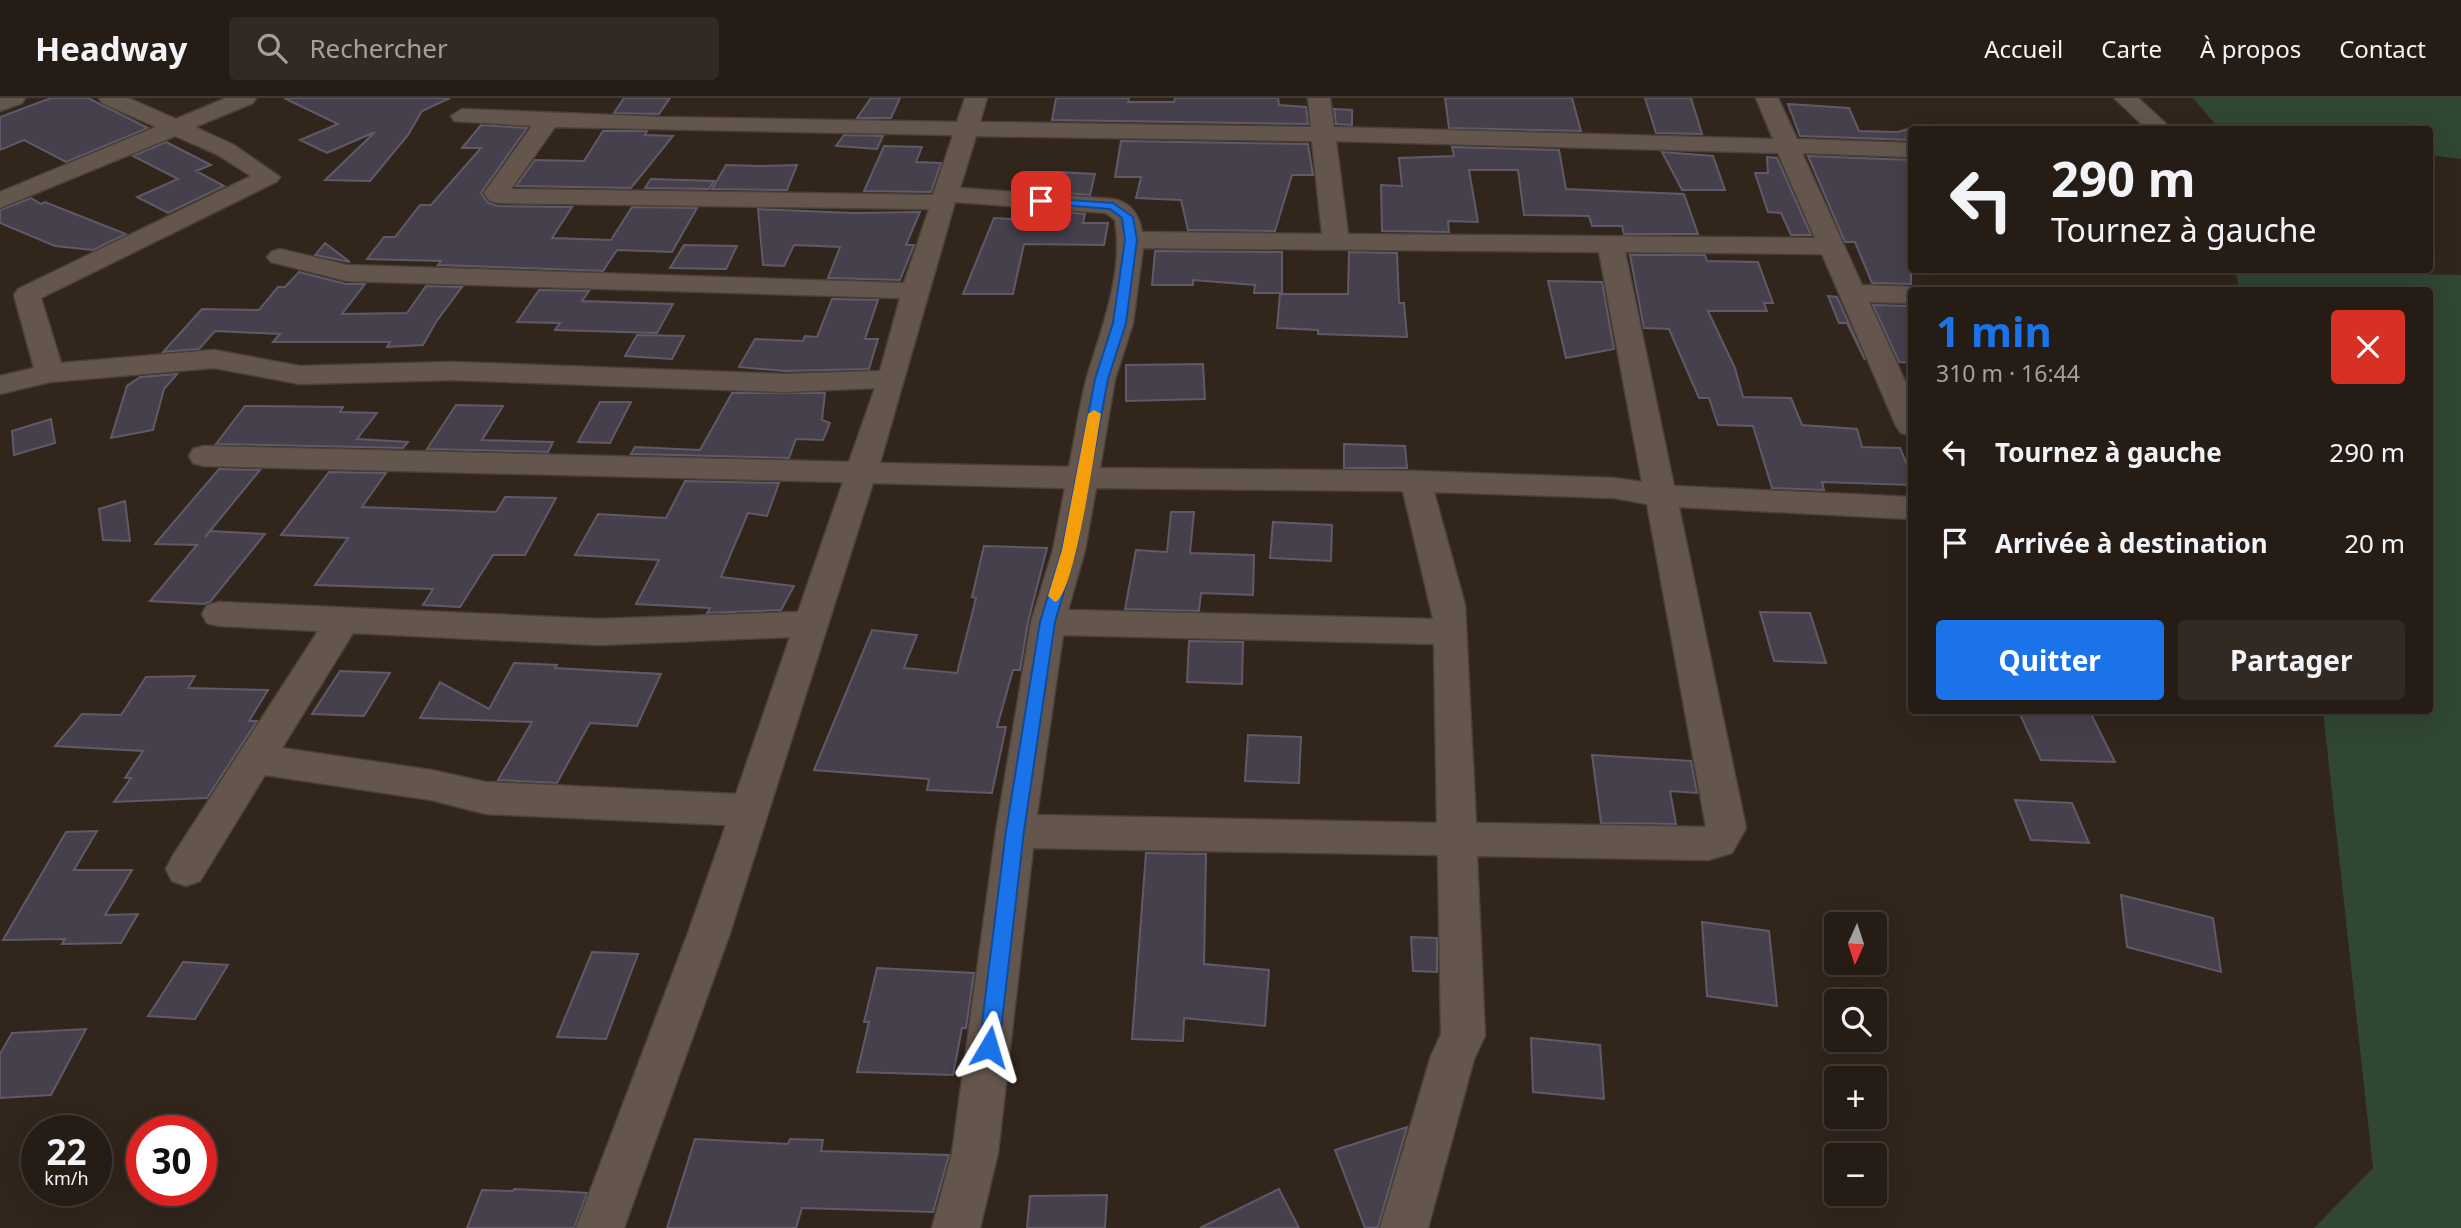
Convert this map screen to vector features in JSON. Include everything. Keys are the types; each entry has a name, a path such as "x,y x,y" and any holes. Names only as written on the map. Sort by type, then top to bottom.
{"street":[{"path":"0,104 14,98"},
{"path":"50,373 27,295 268,177 226,150 110,98"},
{"path":"0,201 245,98"},
{"path":"660,124 667,98"},
{"path":"600,1228 709,933 750,810 892,379 915,291 976,98"},
{"path":"1319,98 1336,242"},
{"path":"1767,98 1781,124 1787,147 1908,419"},
{"path":"2125,98 2157,126"},
{"path":"462,116 660,124 1322,134 1908,150"},
{"path":"548,120 496,194 943,198 1113,206 1127,217 1131,240 1119,323 1101,379 1069,550 1048,622 1015,831 975,1153 956,1228"},
{"path":"1131,240 1832,246"},
{"path":"1015,831 1708,844 1718,841 1727,828 1611,243"},
{"path":"280,257 348,273 915,291"},
{"path":"1853,293 1908,295"},
{"path":"0,384 50,373 214,359 300,375 452,371 785,383 892,379"},
{"path":"204,456 1082,478 1416,481 1614,488 1661,496 1908,508"},
{"path":"1404,1228 1453,1056 1463,1036 1451,632 1448,605 1416,481"},
{"path":"219,614 599,632 811,624"},
{"path":"186,869 343,620"},
{"path":"1048,622 1451,632"},
{"path":"256,759 432,785 486,798 750,810"}],"green space":[{"path":"2193,98 2461,98 2461,159 2433,156 2433,126 2217,126"},
{"path":"2236,273 2461,275 2461,1228 2314,1228 2373,1168 2323,714 2433,714 2433,287 2239,287"}],"building":[{"path":"51,98 88,98 148,128 66,162 24,140 0,150 0,117"},
{"path":"284,98 450,98 422,111 408,135 370,181 325,180 375,132 327,153 300,140 338,124"},
{"path":"624,98 670,98 659,114 614,113"},
{"path":"871,98 900,98 891,118 857,118"},
{"path":"1056,98 1129,98 1128,102 1174,102 1175,98 1278,98 1279,105 1306,107 1308,124 1052,120"},
{"path":"1445,98 1572,98 1581,131 1449,128"},
{"path":"1645,98 1691,98 1702,134 1656,133"},
{"path":"1788,104 1849,108 1859,131 1898,132 1908,129 1908,140 1800,136"},
{"path":"1334,109 1352,110 1352,125 1336,124"},
{"path":"481,125 527,128 481,193 488,203 498,206 572,207 552,238 611,240 632,207 697,208 672,252 617,250 603,271 438,265 441,261 367,259 384,237 395,237 420,205 431,205 481,148 462,148"},
{"path":"603,131 647,131 645,135 673,136 631,188 516,186 535,160 584,161"},
{"path":"844,135 883,136 877,149 836,146"},
{"path":"1121,141 1308,144 1313,175 1292,175 1275,231 1188,230 1181,200 1136,198 1141,177 1115,177"},
{"path":"166,142 211,165 196,171 224,186 168,213 137,197 178,179 133,156"},
{"path":"884,146 922,147 916,162 941,163 931,192 864,191"},
{"path":"1452,147 1559,150 1566,189 1684,194 1698,234 1624,234 1622,226 1592,226 1589,216 1524,215 1518,170 1469,170 1478,222 1448,221 1449,232 1382,231 1381,185 1402,186 1399,158 1454,156"},
{"path":"1662,152 1713,156 1725,190 1682,190"},
{"path":"1808,156 1908,160 1908,273 1911,273 1911,284 1872,283 1855,242 1845,242"},
{"path":"1767,157 1777,158 1811,235 1791,235 1781,213 1768,212 1755,173 1768,173"},
{"path":"726,165 797,165 787,190 712,189"},
{"path":"1060,172 1095,174 1090,195 1054,192"},
{"path":"651,179 714,181 709,189 645,188"},
{"path":"31,198 126,234 93,250 55,246 0,223 0,210"},
{"path":"758,209 854,213 920,212 906,245 914,245 900,280 828,278 840,247 794,245 784,266 763,265"},
{"path":"1049,211 1085,214 1083,223 1108,223 1104,245 1024,244 1013,294 963,294 994,218 1046,221"},
{"path":"325,243 350,262 315,255"},
{"path":"684,245 737,246 726,269 670,268"},
{"path":"1155,251 1282,252 1282,293 1254,293 1255,285 1193,280 1193,285 1152,285"},
{"path":"1349,252 1397,253 1399,303 1404,303 1407,337 1318,334 1318,330 1277,328 1280,294 1348,294"},
{"path":"1630,255 1705,255 1707,261 1758,262 1773,303 1764,303 1767,311 1708,311 1735,368 1743,397 1791,398 1802,425 1857,429 1862,447 1900,448 1908,467 1908,485 1822,482 1824,490 1772,488 1753,426 1718,425 1709,398 1699,398 1669,329 1644,328"},
{"path":"299,272 346,284 365,284 342,314 407,313 426,286 462,287 423,345 387,347 390,342 273,342 280,334 215,331 199,349 163,352 202,309 259,310 278,287 285,287"},
{"path":"1548,281 1602,282 1614,349 1566,358"},
{"path":"539,290 589,291 582,301 673,304 657,333 555,330 560,323 517,322"},
{"path":"1828,296 1837,297 1865,360 1847,323 1839,323"},
{"path":"832,299 878,300 865,339 878,339 869,369 785,371 739,367 755,339 803,341 805,336 817,337"},
{"path":"1873,305 1908,306 1908,363 1899,362"},
{"path":"637,335 684,336 672,359 625,356"},
{"path":"1203,364 1205,399 1126,401 1126,365"},
{"path":"177,374 164,389 153,430 111,438 127,386 140,377"},
{"path":"732,393 825,393 822,420 830,423 823,440 796,439 789,458 631,454 635,447 700,450"},
{"path":"600,402 631,402 610,443 578,442"},
{"path":"456,405 503,406 482,440 553,442 548,452 427,449"},
{"path":"245,406 343,407 340,412 377,413 357,439 408,442 403,448 216,444"},
{"path":"51,419 55,443 14,455 12,431"},
{"path":"1344,444 1405,446 1407,468 1344,468"},
{"path":"219,469 260,470 205,537 210,531 265,534 210,602 150,601 197,545 155,544"},
{"path":"329,472 386,473 362,507 496,512 505,497 556,498 525,555 493,555 460,607 423,605 433,589 315,585 348,538 281,535"},
{"path":"685,481 779,483 767,516 748,513 721,577 794,586 781,610 707,613 710,608 636,604 659,560 575,555 598,514 666,518"},
{"path":"125,501 130,541 103,540 99,509"},
{"path":"1171,512 1194,512 1190,553 1254,555 1253,595 1201,593 1199,611 1125,609 1136,550 1167,552"},
{"path":"1273,522 1332,525 1331,561 1270,558"},
{"path":"984,546 1047,548 1028,622 1020,670 1013,670 997,727 1006,727 992,793 927,790 929,779 814,770 872,630 917,635 904,668 957,673 976,598 972,597"},
{"path":"1760,612 1810,613 1826,663 1774,661"},
{"path":"1189,641 1243,642 1242,684 1187,682"},
{"path":"514,663 661,674 637,726 590,723 557,783 498,780 532,722 420,718 440,682 489,709"},
{"path":"340,671 390,673 364,716 312,714"},
{"path":"195,676 188,688 268,690 249,721 257,721 207,798 114,802 131,778 125,778 143,751 55,746 82,714 121,715 146,677"},
{"path":"2020,714 2091,714 2115,762 2041,760"},
{"path":"1248,735 1301,737 1299,783 1245,781"},
{"path":"1592,755 1691,761 1697,793 1670,791 1676,824 1601,823"},
{"path":"2015,800 2072,803 2089,843 2031,840"},
{"path":"97,831 74,870 132,870 105,915 138,914 121,943 62,944 65,939 3,940 66,832"},
{"path":"1146,853 1206,854 1204,964 1269,970 1265,1026 1184,1018 1183,1041 1132,1039"},
{"path":"2121,895 2213,918 2221,972 2127,947"},
{"path":"1702,922 1769,931 1777,1006 1707,996"},
{"path":"1411,937 1437,938 1437,972 1413,971"},
{"path":"592,952 638,954 606,1039 557,1037"},
{"path":"183,962 228,965 195,1019 148,1016"},
{"path":"877,968 974,973 966,1028 962,1028 953,1075 857,1072 869,1022 864,1022"},
{"path":"86,1029 51,1095 0,1098 0,1054 12,1033"},
{"path":"1531,1038 1600,1045 1604,1099 1533,1092"},
{"path":"1407,1127 1378,1227 1365,1228 1335,1150"},
{"path":"695,1139 788,1144 790,1139 823,1140 821,1151 949,1155 933,1212 802,1208 796,1228 667,1228"},
{"path":"1279,1189 1299,1228 1200,1228"},
{"path":"482,1190 587,1193 574,1228 467,1228"},
{"path":"1107,1195 1105,1228 1027,1228 1030,1196"}],"slow traffic":[{"path":"1055,596 1069,550 1094,414"}],"route":[{"path":"989,1047 1015,831 1048,622 1069,550 1101,379 1119,323 1131,240 1127,217 1123,211 1113,206 1041,201"}]}
